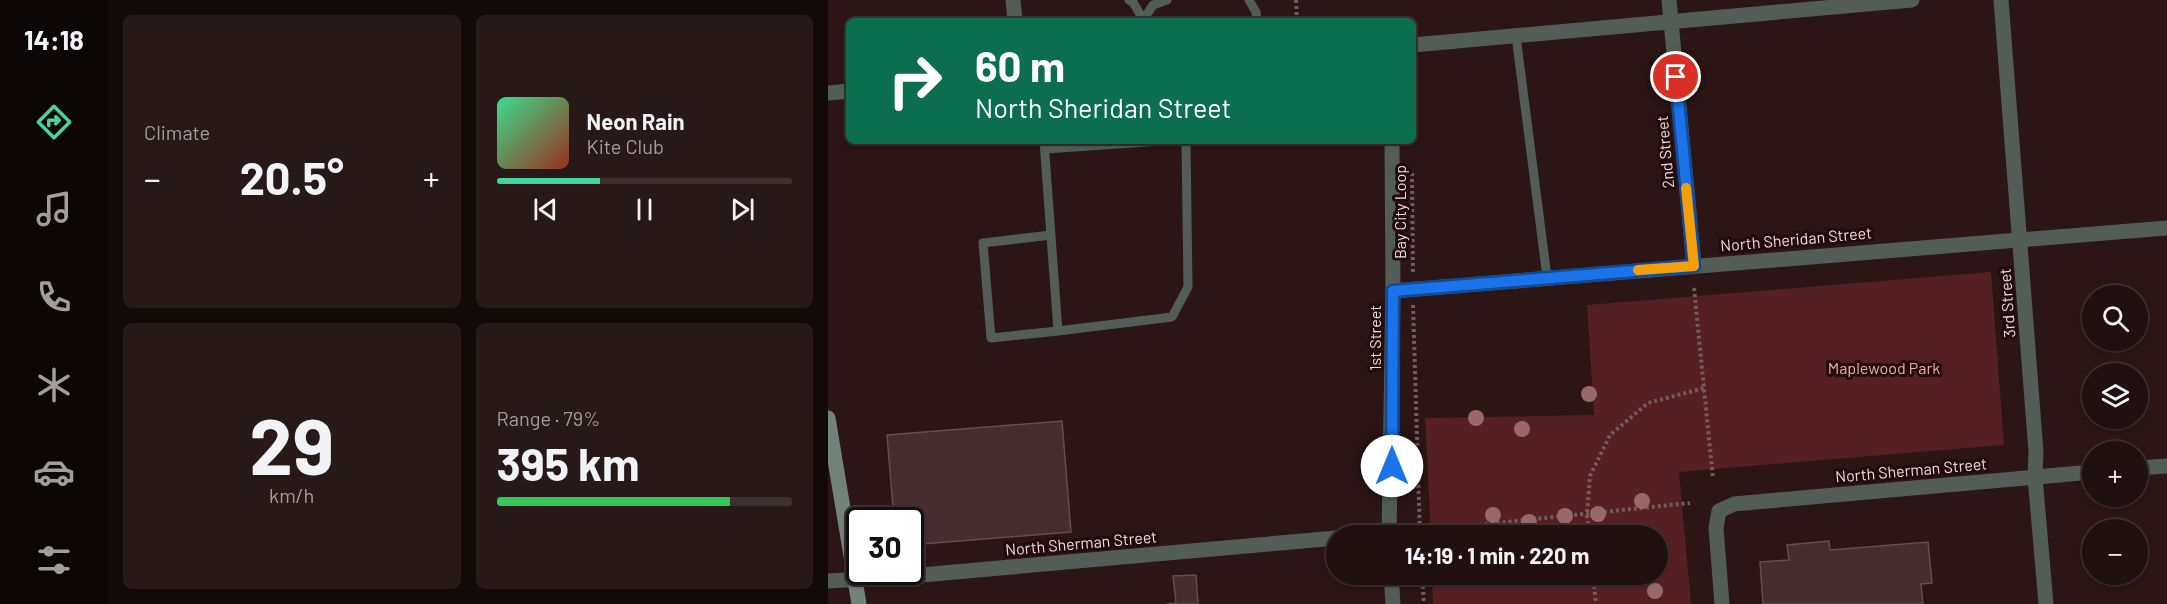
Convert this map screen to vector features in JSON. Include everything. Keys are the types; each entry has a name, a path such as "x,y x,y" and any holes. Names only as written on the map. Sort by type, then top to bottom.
{"main road":[{"path":"828,418 846,522"},
{"path":"857,585 859,604"}],"street":[{"path":"1013,0 1015,18"},
{"name":"2nd Street","path":"1669,0 1694,266"},
{"path":"1416,45 1911,0"},
{"name":"3rd Street","path":"2001,0 2046,604"},
{"path":"828,93 846,91"},
{"name":"1st Street","path":"1390,525 1393,291 1392,144"},
{"name":"North Sheridan Street","path":"1393,291 2167,228"},
{"path":"2148,467 2167,466"},
{"name":"North Sherman Street","path":"1722,604 1716,528 1719,511 1734,504 2082,473"},
{"name":"North Sherman Street","path":"924,574 1326,539"},
{"name":"North Sherman Street","path":"828,581 846,580"},
{"path":"1392,585 1393,604"}],"lane":[{"path":"1129,0 1133,2 1143,18"},
{"path":"1145,18 1153,5 1167,0"},
{"path":"1249,0 1257,18"},
{"path":"1516,36 1547,278"},
{"path":"1058,332 1044,145 1073,144"},
{"path":"1051,235 983,243 991,338 1172,317 1188,288 1186,144"}],"path":[{"path":"1296,0 1297,18"},
{"name":"Bay City Loop","path":"1412,164 1420,525"},
{"path":"1694,288 1713,479"},
{"path":"1588,525 1590,476 1611,435 1648,403 1704,387"},
{"path":"1490,525 1690,503"},
{"path":"1423,585 1424,604"},
{"path":"1594,585 1596,604"}],"green space":[{"name":"Maplewood Park","path":"1991,272 2004,445 1679,472 1691,604 1433,604 1432,585 1668,585 1668,525 1430,525 1425,418 1594,415 1587,305"}],"building":[{"path":"1062,421 1071,532 924,544 924,507 893,507 887,435"},
{"path":"1829,541 1830,550 1928,542 1932,583 1921,584 1923,604 1763,604 1760,562 1789,560 1787,545"},
{"path":"1196,575 1198,604 1167,604 1176,603 1173,576"}],"slow traffic":[{"path":"1638,270 1694,266 1686,188"}],"route":[{"path":"1392,466 1393,291 1694,266 1676,77"}]}
